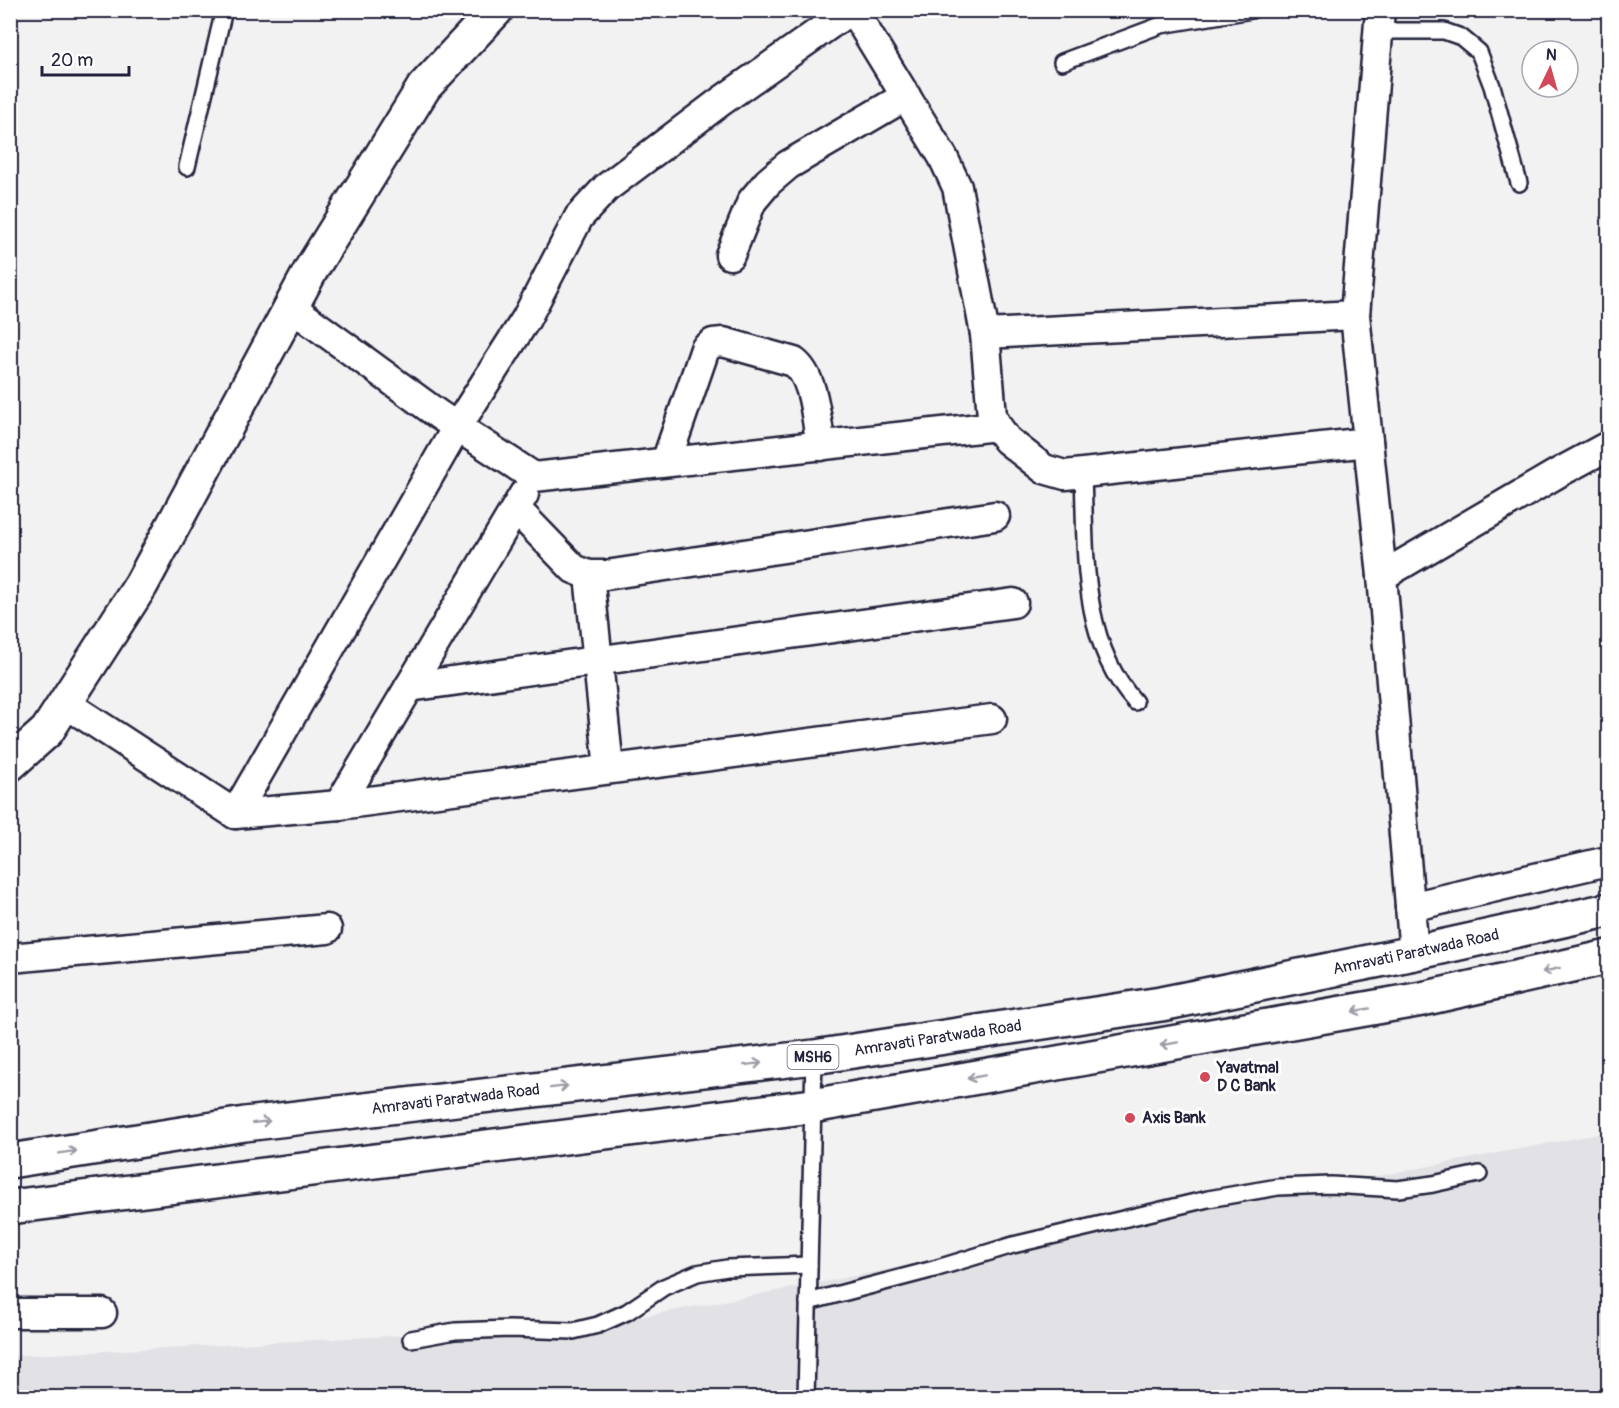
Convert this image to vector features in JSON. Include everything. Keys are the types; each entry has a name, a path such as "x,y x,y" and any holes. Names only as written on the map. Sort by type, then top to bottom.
{"main road":[{"path":"10,764 47,731 141,585 312,268 424,87 496,10"},
{"name":"Amravati Paratwada Road","path":"10,1161 245,1124 813,1057 1161,1004 1414,953 1608,910"},
{"path":"10,1207 812,1106 1422,999 1608,957"}],"street":[{"path":"235,814 457,427 526,319 579,217 606,188 720,102 851,10 943,156 957,187 985,334 992,416 1007,440 1044,470 1065,475 1368,442"},
{"path":"1379,21 1355,315 1382,576 1414,953"},
{"path":"730,255 752,201 768,182 788,165 906,96"},
{"path":"291,307 457,427 534,477 997,426"},
{"path":"985,334 1355,315"},
{"path":"666,462 705,349 713,343 723,342 794,362 803,369 810,384 821,446"},
{"path":"1382,576 1608,446"},
{"path":"339,805 534,477"},
{"path":"516,509 574,569 589,575 617,573 995,516"},
{"path":"589,575 596,661 609,769"},
{"path":"409,687 1013,603"},
{"path":"65,703 235,814 339,805 992,719"},
{"path":"1410,907 1608,861"},
{"path":"10,958 327,929"},
{"path":"10,1313 102,1313"}],"lane":[{"path":"187,167 224,10"},
{"path":"1062,62 1161,25 1252,10"},
{"path":"1379,21 1461,37 1479,52 1492,86 1519,183"},
{"path":"1083,474 1088,586 1097,628 1102,649 1120,685 1135,702"},
{"path":"806,1398 813,1057"},
{"path":"808,1302 934,1269 1013,1245 1208,1199 1278,1187 1331,1185 1398,1189 1479,1174"},
{"path":"411,1339 455,1331 510,1329 573,1332 598,1325 627,1312 664,1287 697,1273 727,1268 809,1265"}],"shaded area":[{"path":"1608,1132 1608,1397 11,1398 11,1356 598,1325"}],"place":[{"name":"Yavatmal D C Bank","path":"1205,1077"},
{"name":"Axis Bank","path":"1130,1118"}]}
